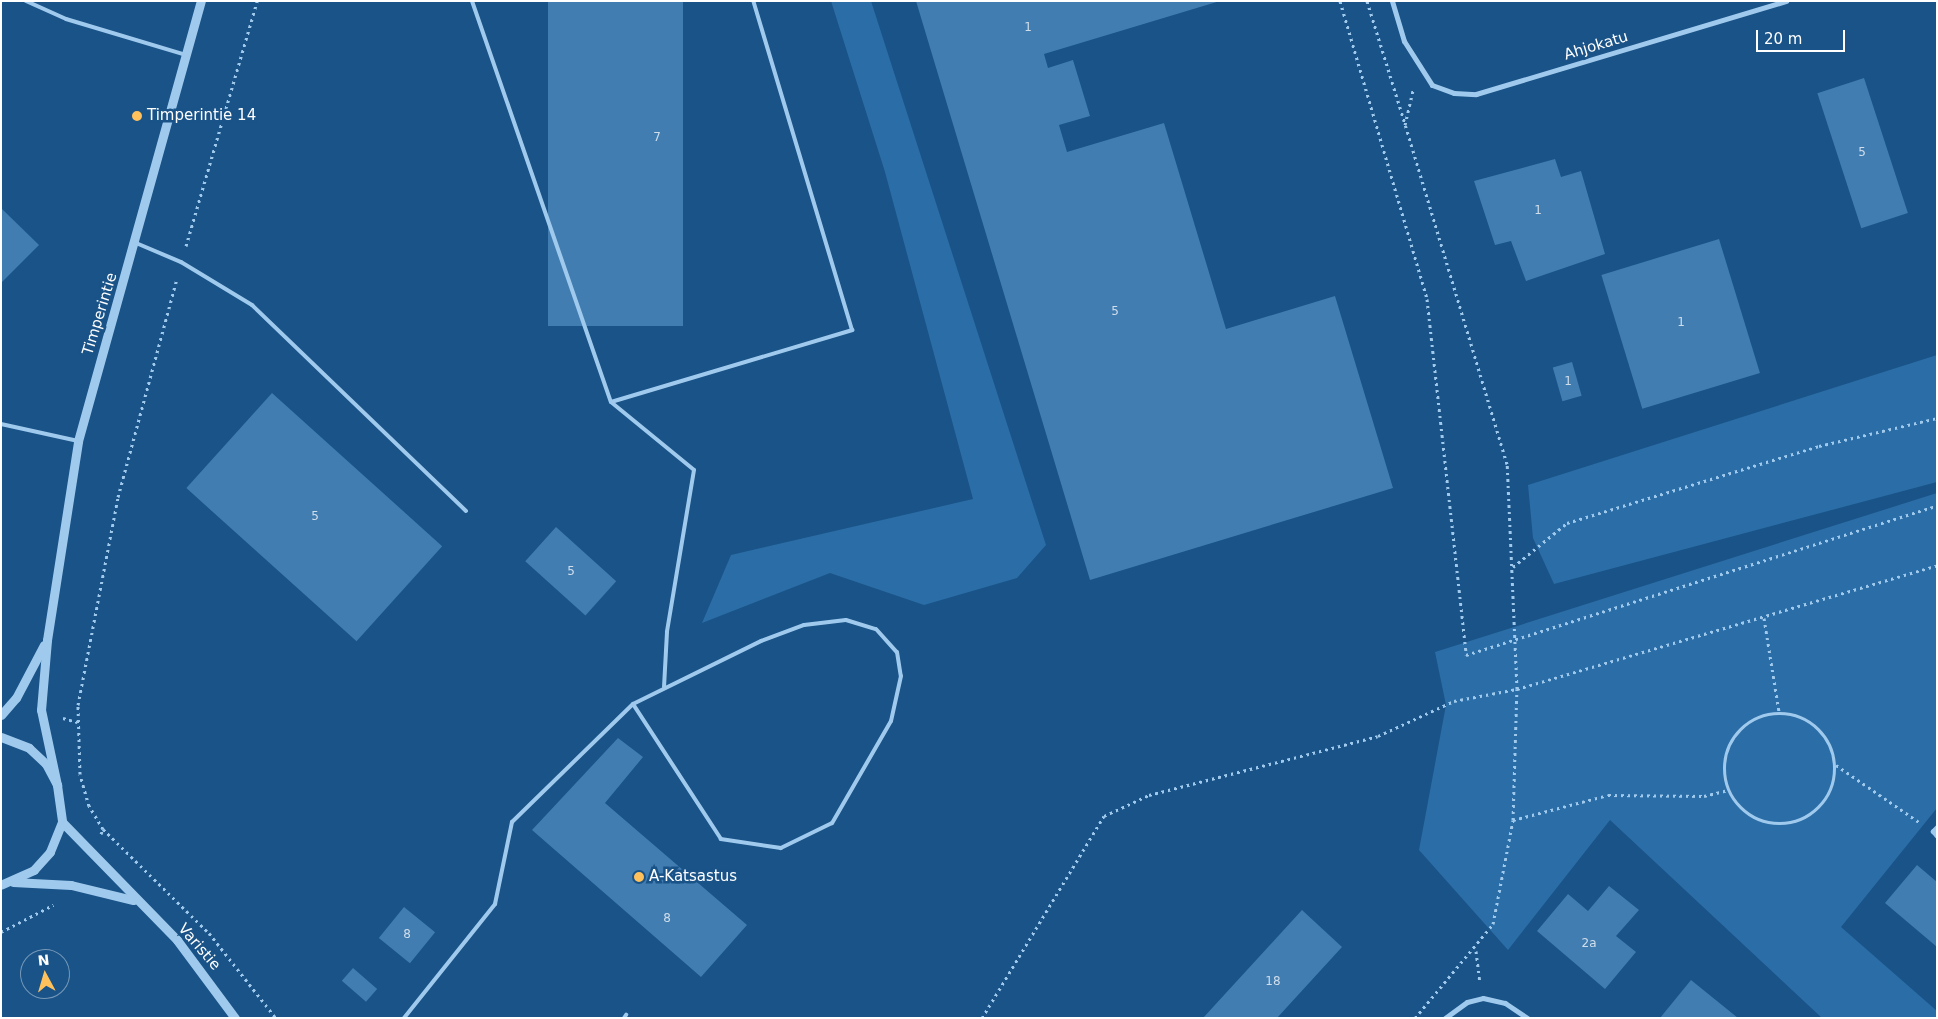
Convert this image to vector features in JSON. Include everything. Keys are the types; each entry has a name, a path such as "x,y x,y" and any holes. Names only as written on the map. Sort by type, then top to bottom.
{"street":[{"name":"Timperintie","path":"62,822 57,785 41,710 47,640 78,442 136,244 201,1"},
{"path":"1392,1 1418,69"},
{"name":"Ahjokatu","path":"1418,69 1432,85 1454,93 1476,94 1786,1"},
{"name":"Timperintie","path":"1,715 16,698 47,640"},
{"path":"1,736 29,748 46,764 57,785"},
{"path":"1,885 13,882 34,870 50,852 62,822"},
{"name":"Varistie","path":"62,822 134,900 177,940 236,1018"},
{"name":"Varistie","path":"13,882 71,885 134,900"},
{"path":"1445,1018 1467,1002 1483,998 1505,1003 1527,1018"}],"lane":[{"path":"26,1 66,20 186,55"},
{"path":"472,1 611,402 694,470 667,632 664,687"},
{"path":"611,402 852,330 753,1"},
{"path":"136,244 181,262 252,305 466,511"},
{"path":"1,424 78,442"},
{"path":"404,1018 495,904 512,822 633,704 664,687 804,625 846,620 876,629 897,652 902,676 891,721 832,823 781,848 720,839 633,704"}],"path":[{"path":"85,676 118,497 181,262 256,1"},
{"path":"1340,1 1427,299 1466,655 1937,506"},
{"path":"1367,1 1508,464 1513,640 1517,689 1513,820 1493,924 1476,950 1415,1018"},
{"path":"1405,125 1418,69"},
{"path":"1512,568 1567,523 1819,446 1937,418"},
{"path":"982,1018 1104,816 1149,795 1378,736 1454,702 1517,689 1764,618 1937,565"},
{"path":"1764,618 1779,712"},
{"path":"1835,764 1827,797 1816,810 1784,824 1751,816 1728,790 1724,774 1730,741 1754,718 1779,712 1806,719 1821,731 1835,764 1936,831"},
{"path":"1513,820 1608,795 1704,796 1728,790"},
{"path":"103,829 210,933 276,1018"},
{"path":"1476,950 1483,998"}],"shaded area":[{"path":"831,1 871,1 1046,545 1017,578 924,605 830,573 702,623 731,555 973,499 885,172"},
{"path":"1937,355 1937,482 1554,584 1533,538 1528,485"},
{"path":"1937,493 1937,808 1841,927 1937,1011 1937,1018 1822,1018 1610,820 1508,950 1419,850 1446,705 1435,652"}],"building":[{"path":"548,1 683,1 683,326 548,326"},
{"path":"916,1 1220,1 1044,54 1048,68 1073,60 1090,116 1059,125 1067,152 1164,123 1226,329 1335,296 1393,488 1090,580"},
{"path":"1864,78 1908,213 1861,228 1817,93"},
{"path":"1555,159 1561,177 1581,171 1605,254 1526,281 1511,241 1495,245 1474,181"},
{"path":"1,208 39,245 1,283"},
{"path":"1719,239 1760,373 1642,409 1601,275"},
{"path":"1572,362 1582,396 1562,401 1553,368"},
{"path":"272,393 442,546 357,641 186,488"},
{"path":"556,527 616,581 585,615 525,561"},
{"name":"A-Katsastus","path":"618,738 643,757 605,803 747,925 701,977 532,830"},
{"path":"1917,865 1937,882 1937,947 1885,903"},
{"path":"1609,886 1639,910 1616,936 1636,952 1605,989 1537,931 1568,894 1588,911"},
{"path":"404,907 435,932 410,963 379,938"},
{"path":"1302,910 1342,947 1277,1018 1203,1018"},
{"path":"353,968 377,989 366,1002 342,981"},
{"path":"1691,980 1738,1018 1660,1018"}],"place":[{"name":"Timperintie 14","path":"137,116"},
{"name":"A-Katsastus","path":"639,877"}]}
